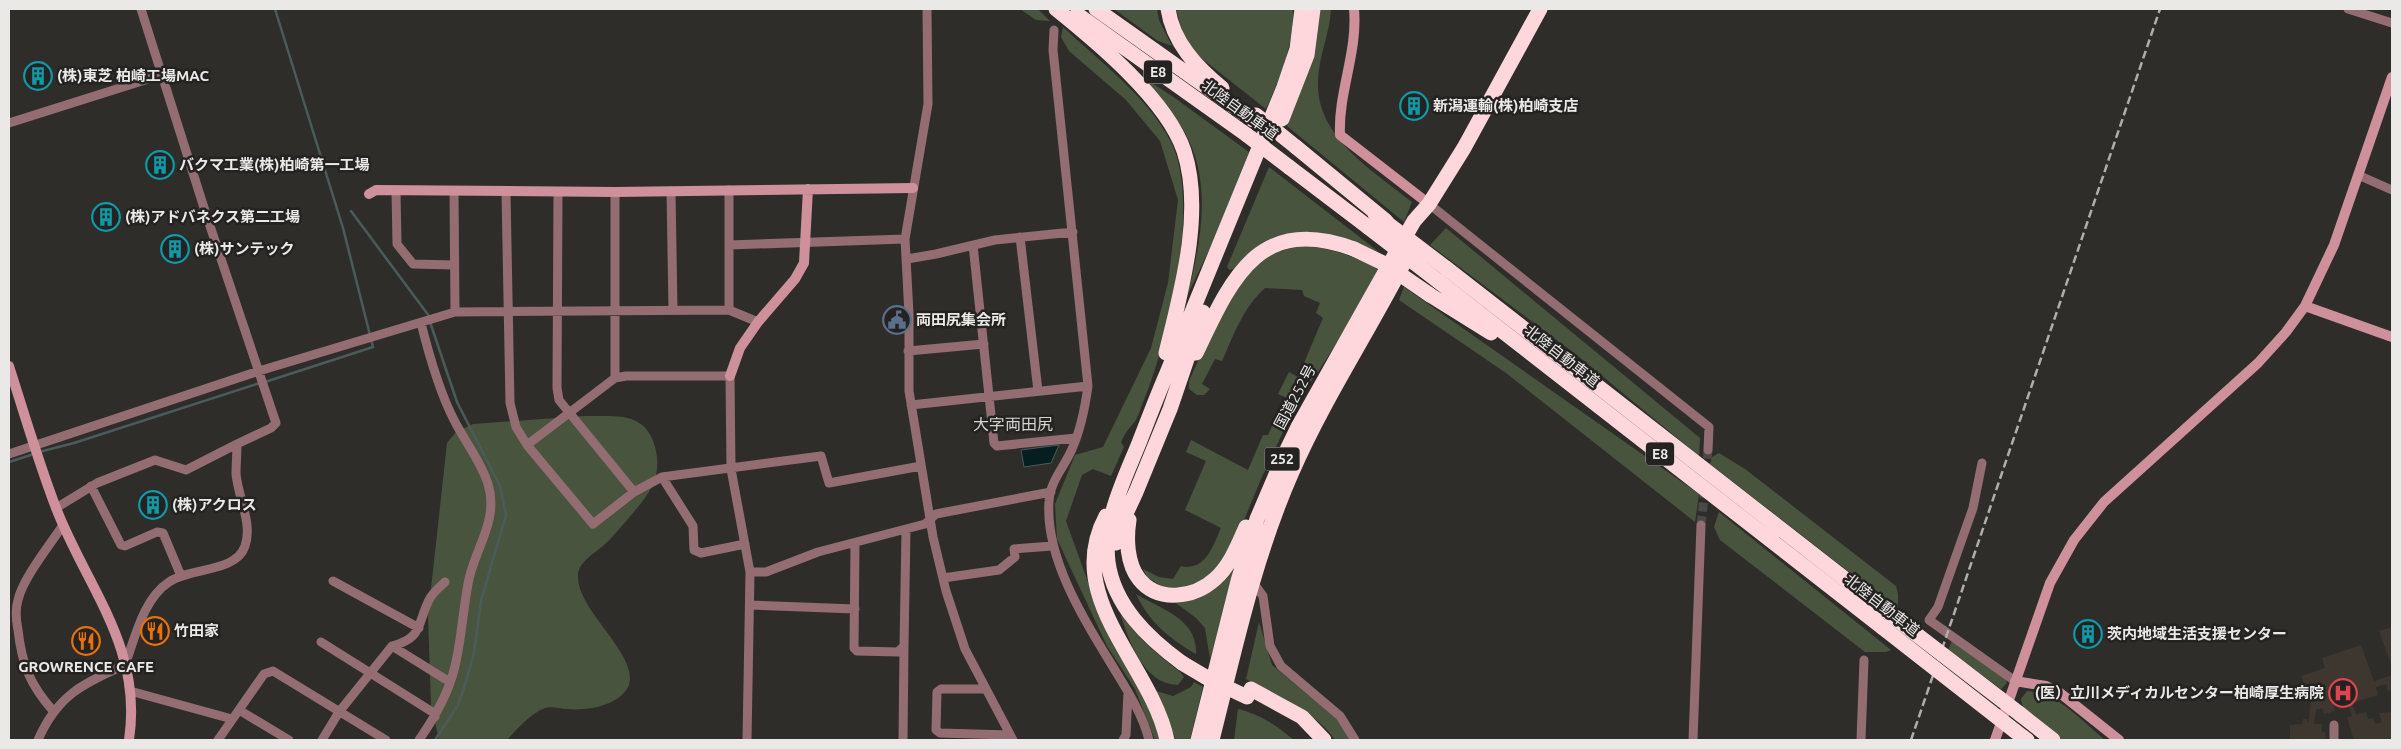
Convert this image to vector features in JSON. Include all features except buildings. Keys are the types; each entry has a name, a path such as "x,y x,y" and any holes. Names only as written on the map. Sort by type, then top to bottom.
{"highway":[{"path":"1056,9 1097,43 1157,105 1177,134 1187,163 1192,200 1187,248 1174,324 1154,403"},
{"name":"北陸自動車道","path":"1069,9 1289,167 1397,231 1442,274 2053,740"},
{"name":"北陸自動車道","path":"1096,9 1254,118 1295,150 1609,415 2027,740"},
{"path":"1168,9 1175,34 1195,63 1254,118"},
{"path":"1302,9 1297,49 1284,87 1154,403 1122,486 1108,537 1108,560 1113,584 1126,609 1158,645 1183,659 1209,679 1249,693 1302,717 1324,740"},
{"path":"1170,409 1196,328 1302,70 1310,40 1313,9"},
{"name":"国道252号","path":"1198,740 1238,581 1257,519 1290,443 1414,221 1429,204 1464,148 1540,9"},
{"name":"国道252号","path":"1212,740 1252,580 1266,535 1292,470 1394,284 1422,227 1429,204"},
{"path":"1183,659 1140,614 1124,590 1119,577 1116,542 1122,522 1170,409 1231,284 1249,262 1268,248 1304,239 1327,240 1354,249 1385,264 1498,338 1609,415"},
{"path":"1136,492 1127,534 1130,559 1139,579 1154,590 1174,596 1185,595 1205,586 1224,570 1232,557 1279,454 1328,373"},
{"path":"1122,486 1104,519 1096,541 1094,565 1096,587 1111,624 1156,704 1167,740"},
{"path":"1220,740 1252,580"},
{"path":"1249,693 1283,716 1312,740"}],"street":[{"path":"56,508 91,486 155,460 186,470 271,428 276,423 141,9"},
{"path":"926,9 928,104 905,239 911,405 930,520 943,578 965,649 1011,738"},
{"path":"1354,9 1354,40 1339,114 1340,135 1709,427 1708,450"},
{"path":"2348,9 2392,23"},
{"path":"1054,30 1053,50 1088,386 1084,414 1076,438 1049,499 1052,546 1091,632 1140,714 1148,740"},
{"path":"9,123 161,74"},
{"path":"1995,740 2050,583 2074,540 2104,502 2258,363 2286,332 2305,306 2334,245 2392,77"},
{"path":"2358,176 2392,190"},
{"path":"368,194 376,190 615,192 913,188"},
{"path":"747,740 750,572 731,469 730,376 740,348 758,322 795,279 804,263 807,244 808,189"},
{"path":"729,190 729,310"},
{"path":"396,191 397,244 413,264 454,265"},
{"path":"454,191 455,312"},
{"path":"671,191 672,310"},
{"path":"506,192 510,403 516,427 527,445 593,524 634,492 662,478 821,456 829,483 921,466"},
{"path":"558,192 559,312 556,388 559,400 634,492"},
{"path":"615,192 615,378"},
{"path":"907,259 994,240 1073,232"},
{"path":"1020,237 1038,391"},
{"path":"729,245 807,244 905,239"},
{"path":"973,245 994,443 997,446 1076,438"},
{"path":"2305,306 2392,337"},
{"path":"9,454 259,371 455,312 729,310 758,322"},
{"path":"419,740 435,717 456,664 469,578 488,528 492,508 489,486 481,467 448,408 421,323"},
{"path":"908,351 984,344"},
{"path":"9,366 56,508 101,598 118,639 130,692 129,740"},
{"path":"527,445 615,378 626,376 730,376"},
{"path":"911,405 1088,386"},
{"path":"38,740 54,712 75,690 87,682 125,665 146,609 168,582 181,576 232,562 246,546 247,528 236,475 237,444"},
{"path":"1982,463 1973,508 1938,607 1929,620 2015,681 2046,686 2060,693 2119,740"},
{"path":"662,478 693,526 694,550 701,553 745,544"},
{"path":"91,486 121,545 125,546 157,532 162,533 181,576"},
{"path":"750,572 766,572 810,554 906,530 925,524 936,514 1051,492"},
{"path":"54,712 38,694 25,669 16,615 22,588 63,525"},
{"path":"1693,740 1701,525"},
{"path":"903,740 906,530"},
{"path":"855,543 854,648 857,651 898,652 904,646"},
{"path":"943,578 999,570 1015,557 1014,549 1052,546"},
{"path":"1252,580 1266,604 1267,633 1270,646 1278,662 1290,676 1309,689 1340,716 1355,740"},
{"path":"333,581 419,628"},
{"path":"322,740 339,712 392,646 405,642 417,633 430,598 445,582"},
{"path":"750,606 854,609"},
{"path":"321,642 434,713 435,717"},
{"path":"392,646 445,679"},
{"path":"1861,740 1864,660"},
{"path":"218,740 264,674 273,671 386,740"},
{"path":"985,689 941,689 937,692 936,730 940,733 1011,738"},
{"path":"130,692 232,719"},
{"path":"1123,740 1126,735 1128,692"},
{"path":"239,710 288,740"},
{"path":"2334,725 2334,740"}],"shaded area":[{"path":"2392,627 2392,667 2379,631"},
{"name":"(医）立川メディカルセンター柏崎厚生病院","path":"2361,645 2374,681 2392,675 2392,690 2388,691 2386,684 2376,687 2378,695 2352,703 2356,715 2366,712 2368,719 2373,718 2375,724 2382,722 2379,713 2392,712 2392,740 2354,740 2347,718 2352,716 2349,707 2339,709 2338,706 2341,705 2339,701 2333,703 2335,711 2324,714 2322,708 2316,710 2314,724 2322,724 2322,732 2325,732 2326,740 2290,740 2290,725 2302,724 2303,719 2307,719 2308,724 2311,703 2301,676 2325,668 2322,658"}],"green space":[{"path":"1020,9 1038,9 1050,21 1036,20"},
{"path":"1114,9 1157,9 1159,20 1172,46 1158,41"},
{"path":"1176,9 1293,9 1289,48 1266,109 1191,50 1183,34"},
{"path":"1317,9 1331,9 1318,80 1320,100 1326,119 1336,135 1350,151 1412,202 1404,222 1287,126 1302,86"},
{"path":"1063,27 1121,80 1148,108 1170,140 1179,166 1183,198 1178,270 1172,307 1154,374 1135,422 1126,432 1121,442 1124,447 1111,476 1093,469 1082,475 1066,521 1098,610 1145,691 1161,740 1155,740 1135,689 1107,646 1057,539 1055,504 1075,455 1103,447 1151,348 1168,283 1178,200 1160,141 1126,100 1069,51 1061,37"},
{"path":"1132,70 1172,96 1249,152 1212,244 1188,294 1197,253 1202,211 1199,170 1193,150 1184,131 1160,99"},
{"path":"1269,167 1379,252 1337,240 1303,236 1287,237 1262,243 1239,266 1230,270 1227,267"},
{"path":"1446,228 1700,438 1699,456 1578,356 1430,245"},
{"path":"1307,245 1346,255 1382,272 1320,369 1300,396 1224,564 1192,587 1168,590 1147,577 1143,569 1159,577 1173,579 1181,566 1189,567 1196,565 1207,556 1221,528 1185,510 1206,461 1186,452 1191,440 1248,470 1263,435 1268,435 1285,397 1278,394 1289,372 1298,377 1323,318 1316,313 1320,303 1304,296 1302,290 1265,288 1245,313 1222,361 1215,359 1202,384 1210,389 1204,395 1197,395 1189,389 1189,381 1229,297 1251,268 1274,254"},
{"path":"1404,287 1699,494 1695,522 1506,373 1399,300"},
{"path":"584,416 617,416 636,421 650,435 657,458 655,478 647,496 610,539 584,562 578,576 580,589 587,603 626,662 630,675 628,687 617,699 601,706 584,709 553,707 540,710 519,727 507,740 439,740 431,705 428,616 447,443 456,432 473,424"},
{"path":"1719,453 1745,469 1896,586 1898,610 1710,464 1712,457"},
{"path":"1719,512 1891,650 1886,652 1865,652 1720,540 1714,527"},
{"path":"1243,554 1210,659 1205,628 1196,618 1173,601"},
{"path":"1136,594 1176,616 1184,624 1191,632 1195,642 1196,654 1178,643 1161,629 1147,613"},
{"path":"1120,613 1140,638 1180,672 1184,677 1178,685 1166,683 1155,677 1147,669 1133,648"},
{"path":"1259,622 1272,665 1335,717 1351,740 1335,740 1328,731 1307,713 1246,679"},
{"path":"1953,638 2005,678 2007,683 2001,689 1948,650"},
{"path":"1194,682 1203,687 1190,740 1176,740 1156,691 1173,696 1191,687"},
{"path":"2027,691 2038,693 2059,702 2105,740 2063,740 2023,708 2021,699"},
{"path":"1238,709 1268,721 1294,740 1234,740"}],"water":[{"path":"1059,445 1051,463 1024,467 1021,450"}],"waterway":[{"path":"265,382 373,347 343,228 275,9"},
{"path":"351,211 429,316"},
{"path":"430,322 457,402 500,486 506,515 481,601 474,653 464,688 458,705 435,740"},
{"path":"39,452 74,443 260,383"},
{"path":"9,462 34,454"}],"tunnel":[{"path":"1706,472 1708,450"},
{"path":"1701,525 1705,488"}],"railway":[{"path":"1911,740 2160,9"}],"place":[{"name":"(株)東芝 柏崎工場MAC","path":"38,76"},
{"name":"新潟運輸(株)柏崎支店","path":"1414,106"},
{"name":"バクマ工業(株)柏崎第一工場","path":"160,165"},
{"name":"(株)アドバネクス第二工場","path":"106,217"},
{"name":"(株)サンテック","path":"175,249"},
{"name":"両田尻集会所","path":"897,320"},
{"name":"(株)アクロス","path":"153,505"},
{"name":"竹田家","path":"155,631"},
{"name":"茨内地域生活支援センター","path":"2088,634"},
{"name":"GROWRENCE CAFE","path":"86,641"},
{"name":"(医）立川メディカルセンター柏崎厚生病院","path":"2343,693"}],"district":[{"name":"大字両田尻","path":"1013,424"}]}
